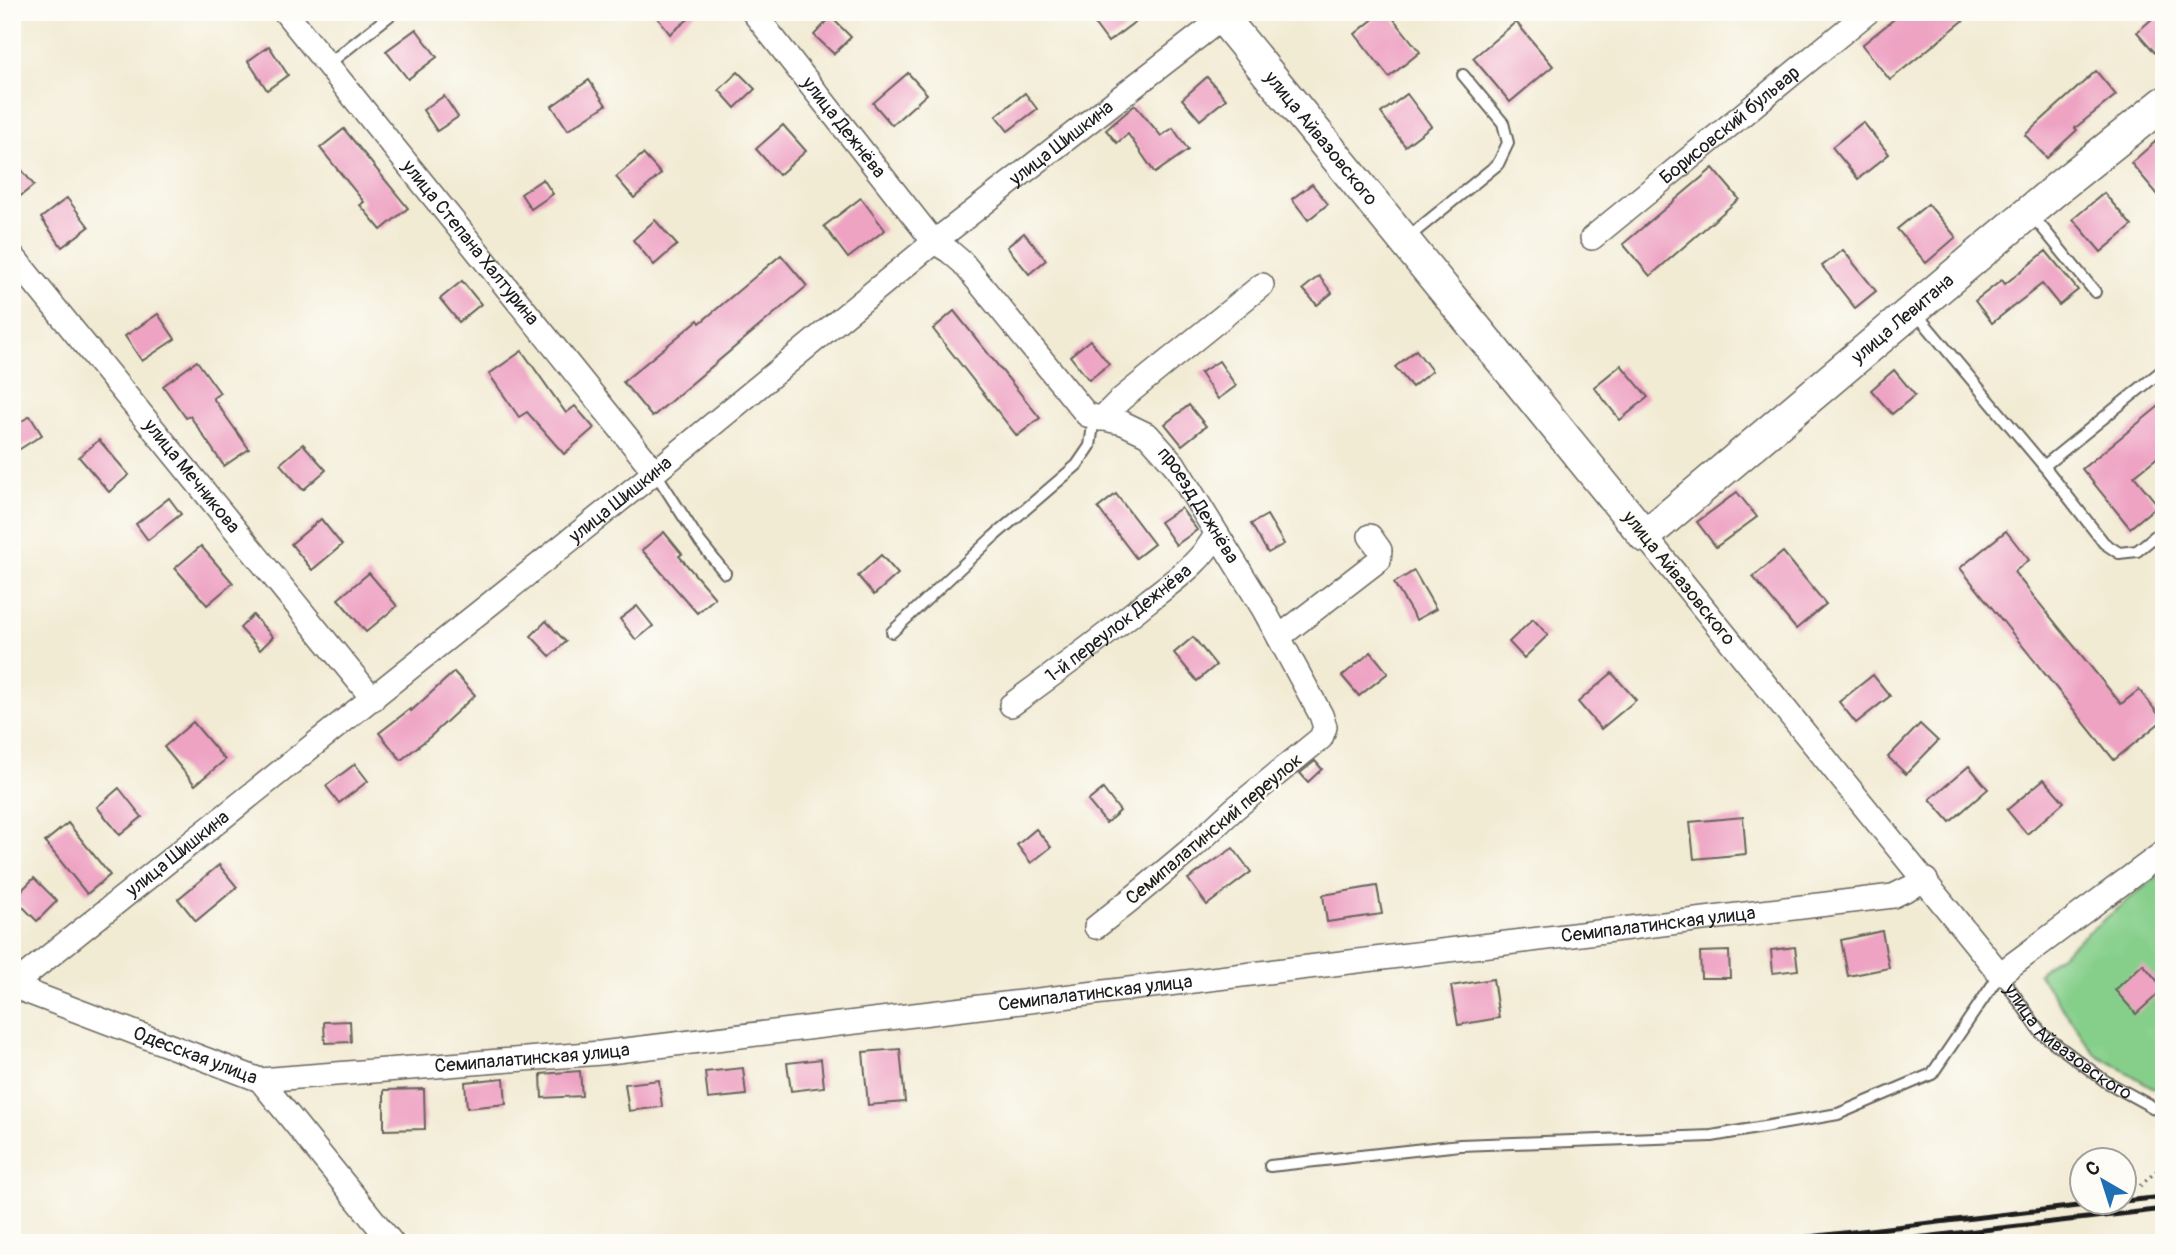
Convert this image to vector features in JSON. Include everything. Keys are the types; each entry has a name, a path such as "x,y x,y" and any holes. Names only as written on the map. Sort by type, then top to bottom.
{"street":[{"name":"улица Степана Халтурина","path":"285,12 654,472"},
{"name":"улица Дежнёва","path":"753,12 934,242"},
{"name":"Борисовский бульвар","path":"1592,238 1868,12"},
{"name":"улица Шишкина","path":"12,986 373,699 934,242 1223,14"},
{"name":"улица Айвазовского","path":"1223,14 1404,241 2000,974"},
{"name":"улица Левитана","path":"1645,536 2030,212 2164,103"},
{"name":"проезд Дежнёва","path":"934,242 963,263 1087,415 1123,423 1148,435 1174,464 1279,637 1325,727"},
{"name":"улица Мечникова","path":"12,255 373,699"},
{"path":"1098,419 1262,285"},
{"name":"1-й переулок Дежнёва","path":"1011,705 1096,643 1172,582 1209,549 1216,534"},
{"path":"1279,637 1378,560 1380,550 1370,536"},
{"name":"Семипалатинский переулок","path":"1096,927 1310,748 1321,738 1325,727"},
{"path":"2000,974 2164,852"},
{"name":"Семипалатинская улица","path":"260,1080 601,1053 1893,896 1926,880"},
{"name":"Одесская улица","path":"12,986 260,1080 392,1243"}],"lane":[{"path":"327,65 394,12"},
{"path":"1404,241 1498,164 1508,143 1503,123 1463,75"},
{"path":"2030,212 2095,292"},
{"path":"1914,310 2044,466 2104,543 2119,552 2137,551 2164,529"},
{"path":"2044,466 2164,369"},
{"path":"892,632 993,537 1077,465 1090,446 1098,419"},
{"path":"654,472 700,542 725,573"},
{"path":"1270,1166 1460,1144 1712,1136 1838,1114 1932,1074 2000,974"},
{"name":"улица Айвазовского","path":"2000,974 2041,1033 2105,1081 2164,1115"}],"path":[{"path":"2140,1186 2164,1164"}],"green space":[{"path":"2164,871 2164,1094 2094,1053 2038,973"}],"building":[{"path":"653,12 697,12 670,34"},
{"path":"1100,12 1148,12 1108,42 1091,19"},
{"path":"1382,12 1388,12 1420,52 1389,77 1355,34"},
{"path":"1903,12 1974,12 1890,80 1862,45"},
{"path":"2160,12 2164,12 2164,63 2137,32"},
{"path":"831,17 851,37 834,54 814,35"},
{"path":"1516,22 1553,66 1510,102 1473,58"},
{"path":"416,29 437,57 408,79 386,51"},
{"path":"269,46 288,75 267,90 248,61"},
{"path":"2096,71 2116,95 2075,128 2077,130 2047,158 2025,135"},
{"path":"738,72 755,89 735,108 719,90"},
{"path":"908,73 927,94 892,125 873,103"},
{"path":"1207,77 1226,99 1200,120 1182,99"},
{"path":"589,80 606,105 568,130 552,106"},
{"path":"1025,93 1037,109 1008,131 996,116"},
{"path":"1407,94 1431,126 1405,146 1381,113"},
{"path":"444,96 458,117 437,131 423,110"},
{"path":"1135,105 1161,136 1173,128 1188,150 1155,173 1128,134 1117,143 1106,130"},
{"path":"1863,122 1889,154 1858,179 1832,147"},
{"path":"783,125 806,151 779,175 756,149"},
{"path":"344,129 408,208 381,230 360,205 364,202 320,148"},
{"path":"2164,134 2164,202 2131,163"},
{"path":"643,154 661,174 634,198 616,177"},
{"path":"12,158 34,185 12,203"},
{"path":"1713,168 1739,199 1650,276 1623,244"},
{"path":"543,179 553,194 531,209 521,194"},
{"path":"1312,184 1328,204 1308,220 1292,199"},
{"path":"2104,193 2132,226 2101,252 2073,219"},
{"path":"67,198 89,227 62,247 41,218"},
{"path":"861,198 885,230 848,258 824,226"},
{"path":"1928,204 1956,237 1926,263 1897,229"},
{"path":"655,220 677,245 654,265 633,240"},
{"path":"1024,233 1046,260 1029,274 1007,247"},
{"path":"1843,250 1876,291 1855,308 1822,266"},
{"path":"2046,251 2078,290 2059,305 2042,284 1992,323 1975,301 2002,280 2005,284"},
{"path":"781,255 807,286 652,417 623,382 698,320 700,323"},
{"path":"1319,276 1332,293 1317,305 1303,289"},
{"path":"462,281 481,304 459,322 440,299"},
{"path":"954,311 1040,418 1017,436 933,329"},
{"path":"158,314 175,339 142,361 125,336"},
{"path":"1090,340 1109,364 1089,380 1070,356"},
{"path":"1416,350 1432,371 1412,387 1395,367"},
{"path":"522,351 566,413 575,406 594,428 564,454 527,412 519,417 489,374"},
{"path":"197,361 220,393 213,398 249,449 224,466 190,416 186,418 163,386"},
{"path":"1219,361 1236,386 1218,399 1200,373"},
{"path":"1621,365 1648,397 1620,420 1594,387"},
{"path":"1894,370 1915,395 1892,414 1871,390"},
{"path":"2164,402 2164,452 2134,476 2158,505 2130,528 2082,469"},
{"path":"1189,405 1206,426 1182,445 1165,424"},
{"path":"30,416 42,435 12,454 12,427"},
{"path":"99,440 129,475 109,492 79,457"},
{"path":"303,444 326,470 303,490 280,464"},
{"path":"1737,492 1757,517 1716,547 1697,522"},
{"path":"1116,494 1154,544 1136,558 1098,508"},
{"path":"169,498 181,514 148,540 136,524"},
{"path":"1181,508 1197,530 1176,545 1160,522"},
{"path":"1267,515 1284,544 1268,553 1251,524"},
{"path":"321,519 342,545 312,570 291,544"},
{"path":"2006,531 2029,560 2014,572 2121,704 2139,690 2163,720 2114,760 1960,568"},
{"path":"664,532 682,554 679,556 715,598 697,613 642,550"},
{"path":"201,546 233,583 207,605 175,568"},
{"path":"1783,552 1826,604 1796,629 1753,577"},
{"path":"881,555 898,574 874,595 858,576"},
{"path":"1414,571 1436,609 1416,620 1394,583"},
{"path":"369,573 397,606 366,632 338,599"},
{"path":"637,606 653,626 636,640 620,619"},
{"path":"253,615 273,637 260,650 240,628"},
{"path":"1533,619 1548,635 1524,658 1509,642"},
{"path":"546,621 566,642 550,656 531,636"},
{"path":"1193,637 1216,665 1197,681 1174,653"},
{"path":"1371,652 1388,673 1359,696 1342,676"},
{"path":"454,672 475,695 401,760 379,733 410,709 411,711"},
{"path":"1612,673 1636,700 1601,729 1578,702"},
{"path":"1873,675 1890,696 1856,723 1839,702"},
{"path":"193,722 225,760 195,785 164,747"},
{"path":"1920,724 1938,741 1906,774 1888,757"},
{"path":"1315,761 1322,769 1308,782 1300,773"},
{"path":"355,764 368,781 339,803 326,786"},
{"path":"1969,766 1988,789 1950,822 1930,799"},
{"path":"2044,779 2064,802 2027,834 2007,810"},
{"path":"119,788 142,817 120,835 97,807"},
{"path":"1103,789 1120,811 1106,823 1088,801"},
{"path":"1743,817 1746,854 1694,859 1690,822"},
{"path":"68,823 110,875 87,894 45,842"},
{"path":"1036,829 1051,847 1031,863 1017,845"},
{"path":"1233,848 1251,872 1207,905 1188,879"},
{"path":"219,865 237,887 196,921 178,899"},
{"path":"34,878 57,901 37,921 14,898"},
{"path":"1377,886 1382,914 1327,922 1323,895"},
{"path":"1882,931 1889,968 1848,976 1841,940"},
{"path":"1795,947 1798,970 1773,973 1771,950"},
{"path":"1729,951 1730,978 1701,978 1700,952"},
{"path":"2143,964 2164,989 2136,1014 2115,990"},
{"path":"1493,979 1499,1018 1458,1025 1451,986"},
{"path":"350,1021 351,1042 325,1043 324,1022"},
{"path":"900,1049 905,1102 868,1105 863,1052"},
{"path":"821,1059 824,1087 791,1091 787,1063"},
{"path":"743,1068 746,1095 708,1099 705,1072"},
{"path":"580,1071 582,1096 542,1098 541,1074"},
{"path":"504,1078 506,1104 467,1108 465,1082"},
{"path":"659,1080 662,1107 629,1111 625,1084"},
{"path":"424,1089 425,1129 384,1130 384,1090"}],"railway":[{"path":"2138,1200 2164,1197"},
{"path":"1758,1243 2068,1207"},
{"path":"1872,1243 2164,1209"}]}
